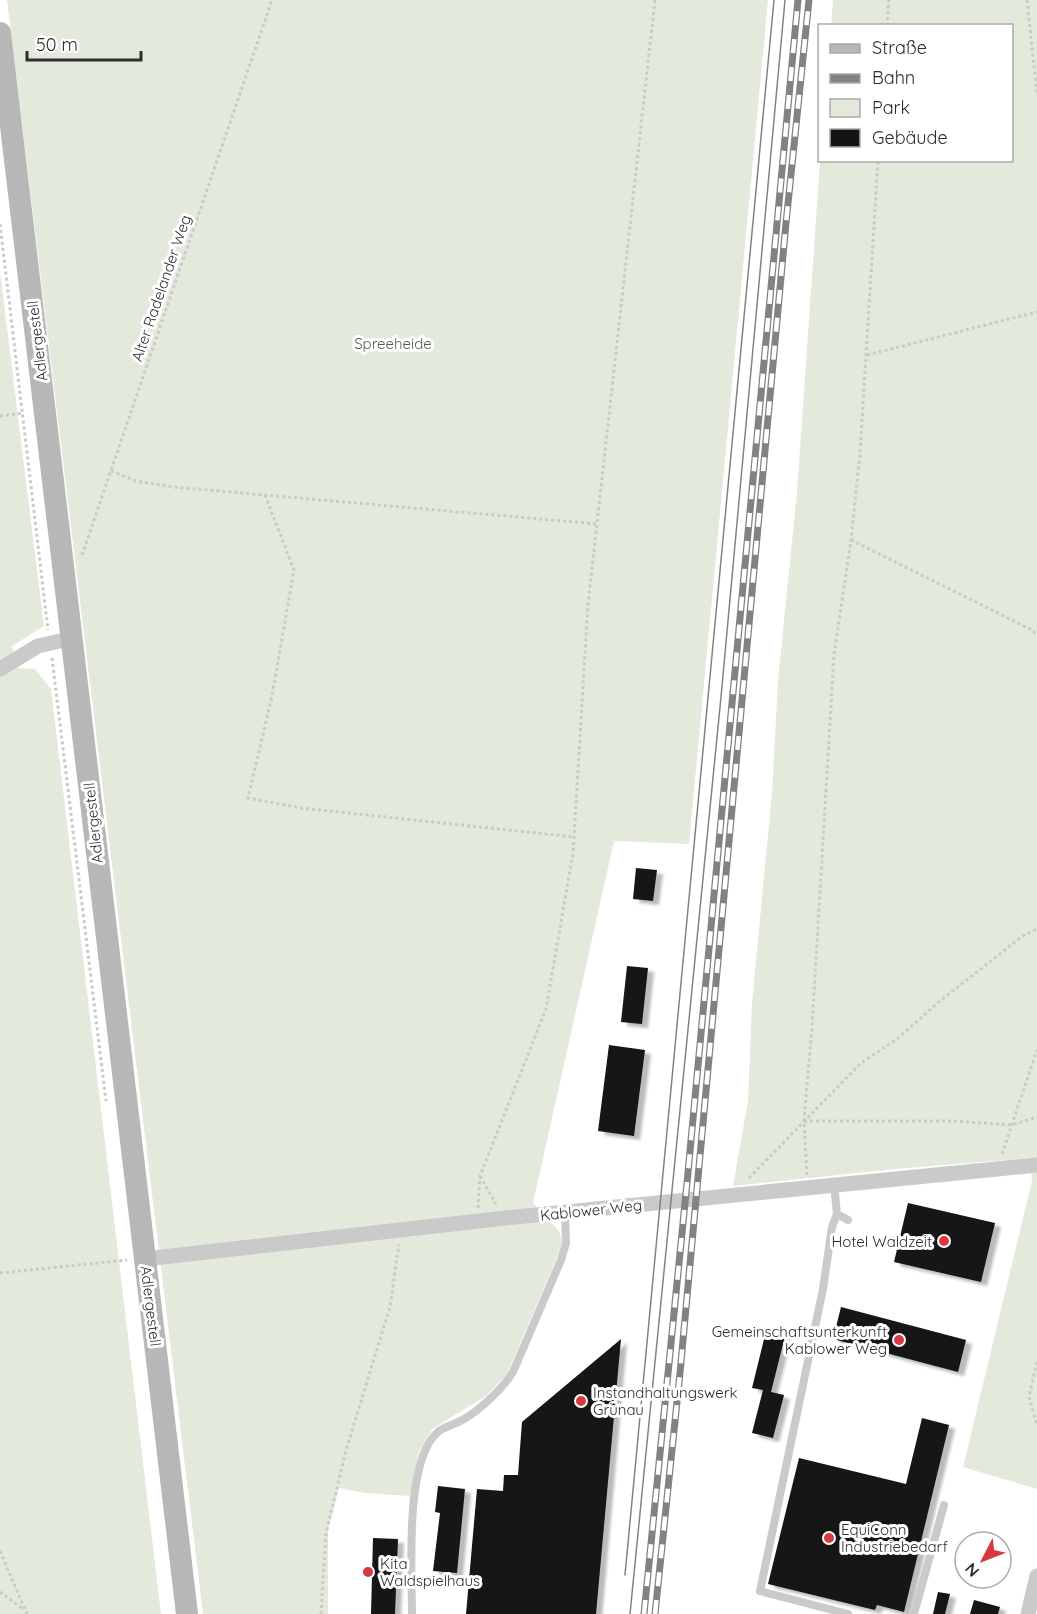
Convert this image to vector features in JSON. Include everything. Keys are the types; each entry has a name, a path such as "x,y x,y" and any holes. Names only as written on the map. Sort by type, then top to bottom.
{"main road":[{"name":"Adlergestell","path":"0,33 67,583 106,942 187,1614"}],"street":[{"path":"0,669 38,646 73,639"},
{"name":"Kablower Weg","path":"145,1259 505,1218 1037,1165"},
{"path":"1028,1614 1037,1576"}],"lane":[{"path":"834,1185 837,1214 831,1227 823,1289 760,1591 848,1614"},
{"path":"412,1614 412,1520 423,1452 440,1430 465,1419 502,1387 513,1372 561,1260 566,1243 566,1213"},
{"path":"837,1214 848,1220"},
{"path":"914,1614 944,1505"}],"path":[{"name":"Alter Radelander Weg","path":"67,583 82,554 272,0"},
{"path":"478,1221 480,1176 546,1009 573,853 588,604 655,0"},
{"path":"887,24 889,0"},
{"path":"1027,0 1037,94"},
{"path":"808,1187 804,1121 812,1027 834,655 851,540 867,354 878,162"},
{"path":"0,224 106,1106"},
{"path":"867,354 1037,312"},
{"path":"0,416 23,413"},
{"path":"110,471 136,481 173,488 597,524"},
{"path":"265,495 294,570 272,696 248,798 301,808 574,837"},
{"path":"851,540 1032,630 1037,635"},
{"path":"743,1194 749,1178 861,1063 897,1039 940,1000 1024,935 1037,929"},
{"path":"1000,1168 1002,1154 1037,1050"},
{"path":"804,1121 953,1121 1012,1125 1037,1117"},
{"path":"480,1176 505,1218"},
{"path":"321,1614 327,1533 346,1450 390,1307 402,1230"},
{"path":"0,1273 109,1262"},
{"path":"1037,1362 1029,1397 1037,1425"},
{"path":"0,1551 27,1614"},
{"path":"0,1592 24,1610"}],"green space":[{"name":"Spreeheide","path":"7,0 768,0 689,844 614,841 533,1203 559,1231 562,1242 556,1260 507,1374 486,1396 432,1429 419,1452 410,1496 365,1493 339,1488 328,1530 328,1614 203,1614"},
{"path":"833,0 1037,0 1037,1489 963,1467 1032,1181 1030,1158 733,1186 748,1101 752,1003 772,793 778,681 797,492 820,162 1013,162 1013,24 831,24"},
{"path":"0,271 44,626 12,646 17,668 35,669 51,689 161,1614 0,1614"}],"building":[{"path":"636,868 657,870 653,901 633,899"},
{"path":"627,966 648,968 642,1024 621,1022"},
{"path":"609,1045 645,1050 634,1136 598,1131"},
{"path":"908,1203 995,1223 981,1282 894,1262"},
{"name":"Gemeinschaftsunterkunft Kablower Weg","path":"841,1307 966,1340 958,1372 833,1339"},
{"path":"766,1331 785,1336 771,1392 784,1395 773,1438 752,1433 763,1390 752,1388"},
{"path":"621,1339 596,1614 466,1614 477,1489 503,1491 504,1475 518,1475 522,1422"},
{"path":"922,1418 949,1425 904,1612 877,1605 875,1610 768,1584 799,1458 906,1484"},
{"path":"438,1486 465,1489 457,1573 433,1571 440,1513 435,1512"},
{"path":"373,1538 398,1539 395,1614 371,1614"},
{"path":"938,1592 950,1594 945,1614 933,1614"},
{"path":"974,1600 1000,1607 998,1614 970,1614"}],"tram line":[{"path":"625,1575 774,0"},
{"path":"630,1614 721,697 785,0"}],"railway":[{"path":"644,1614 687,1183 798,0"},
{"path":"655,1614 680,1373 786,223 809,0"}],"place":[{"name":"Hotel Waldzeit","path":"944,1241"},
{"name":"Gemeinschaftsunterkunft Kablower Weg","path":"899,1340"},
{"name":"Instandhaltungswerk Grünau","path":"581,1401"},
{"name":"EquiConn Industriebedarf","path":"829,1538"},
{"name":"Kita Waldspielhaus","path":"368,1572"}]}
